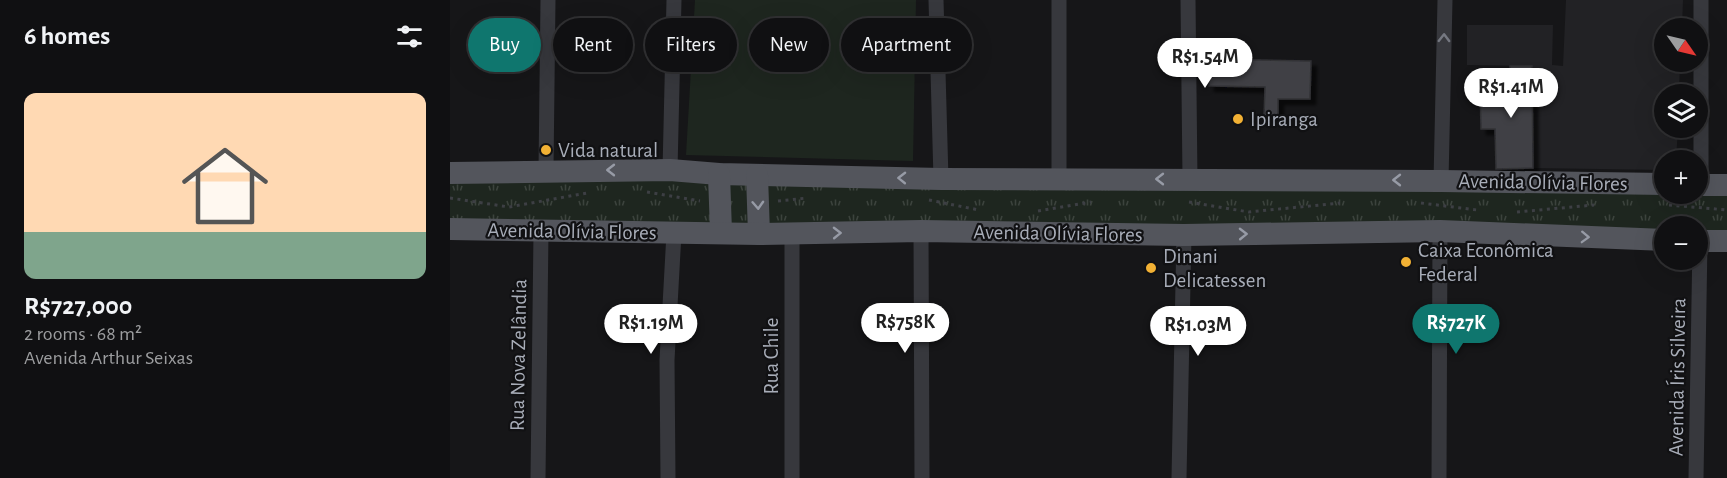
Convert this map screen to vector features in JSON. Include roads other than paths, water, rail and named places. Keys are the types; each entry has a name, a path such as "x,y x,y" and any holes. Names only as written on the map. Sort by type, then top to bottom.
{"main road":[{"name":"Avenida Olívia Flores","path":"450,172 669,170 719,174 941,179 1441,180 1654,193"},
{"path":"719,174 721,232"},
{"path":"757,175 759,234"},
{"path":"1708,185 1727,185"},
{"name":"Avenida Olívia Flores","path":"450,229 759,234 921,231 1184,235 1440,231 1654,240"},
{"path":"1708,242 1727,241"}],"street":[{"path":"546,170 548,0"},
{"path":"669,170 674,0"},
{"path":"936,0 941,179"},
{"path":"1059,0 1059,179"},
{"path":"1188,0 1190,179"},
{"path":"1441,180 1445,0"},
{"path":"1699,150 1701,0"},
{"path":"921,231 922,478"},
{"path":"1439,478 1440,231"},
{"name":"Rua Nova Zelândia","path":"538,478 541,232"},
{"path":"668,478 667,360 674,233"},
{"name":"Rua Chile","path":"792,234 792,478"},
{"path":"1179,478 1184,235"},
{"name":"Avenida Íris Silveira","path":"1696,478 1699,270"}],"place":[{"name":"Ipiranga","path":"1238,119"},
{"name":"Vida natural","path":"546,150"},
{"name":"Caixa Econômica Federal","path":"1406,262"},
{"name":"Dinani Delicatessen","path":"1151,268"}]}
